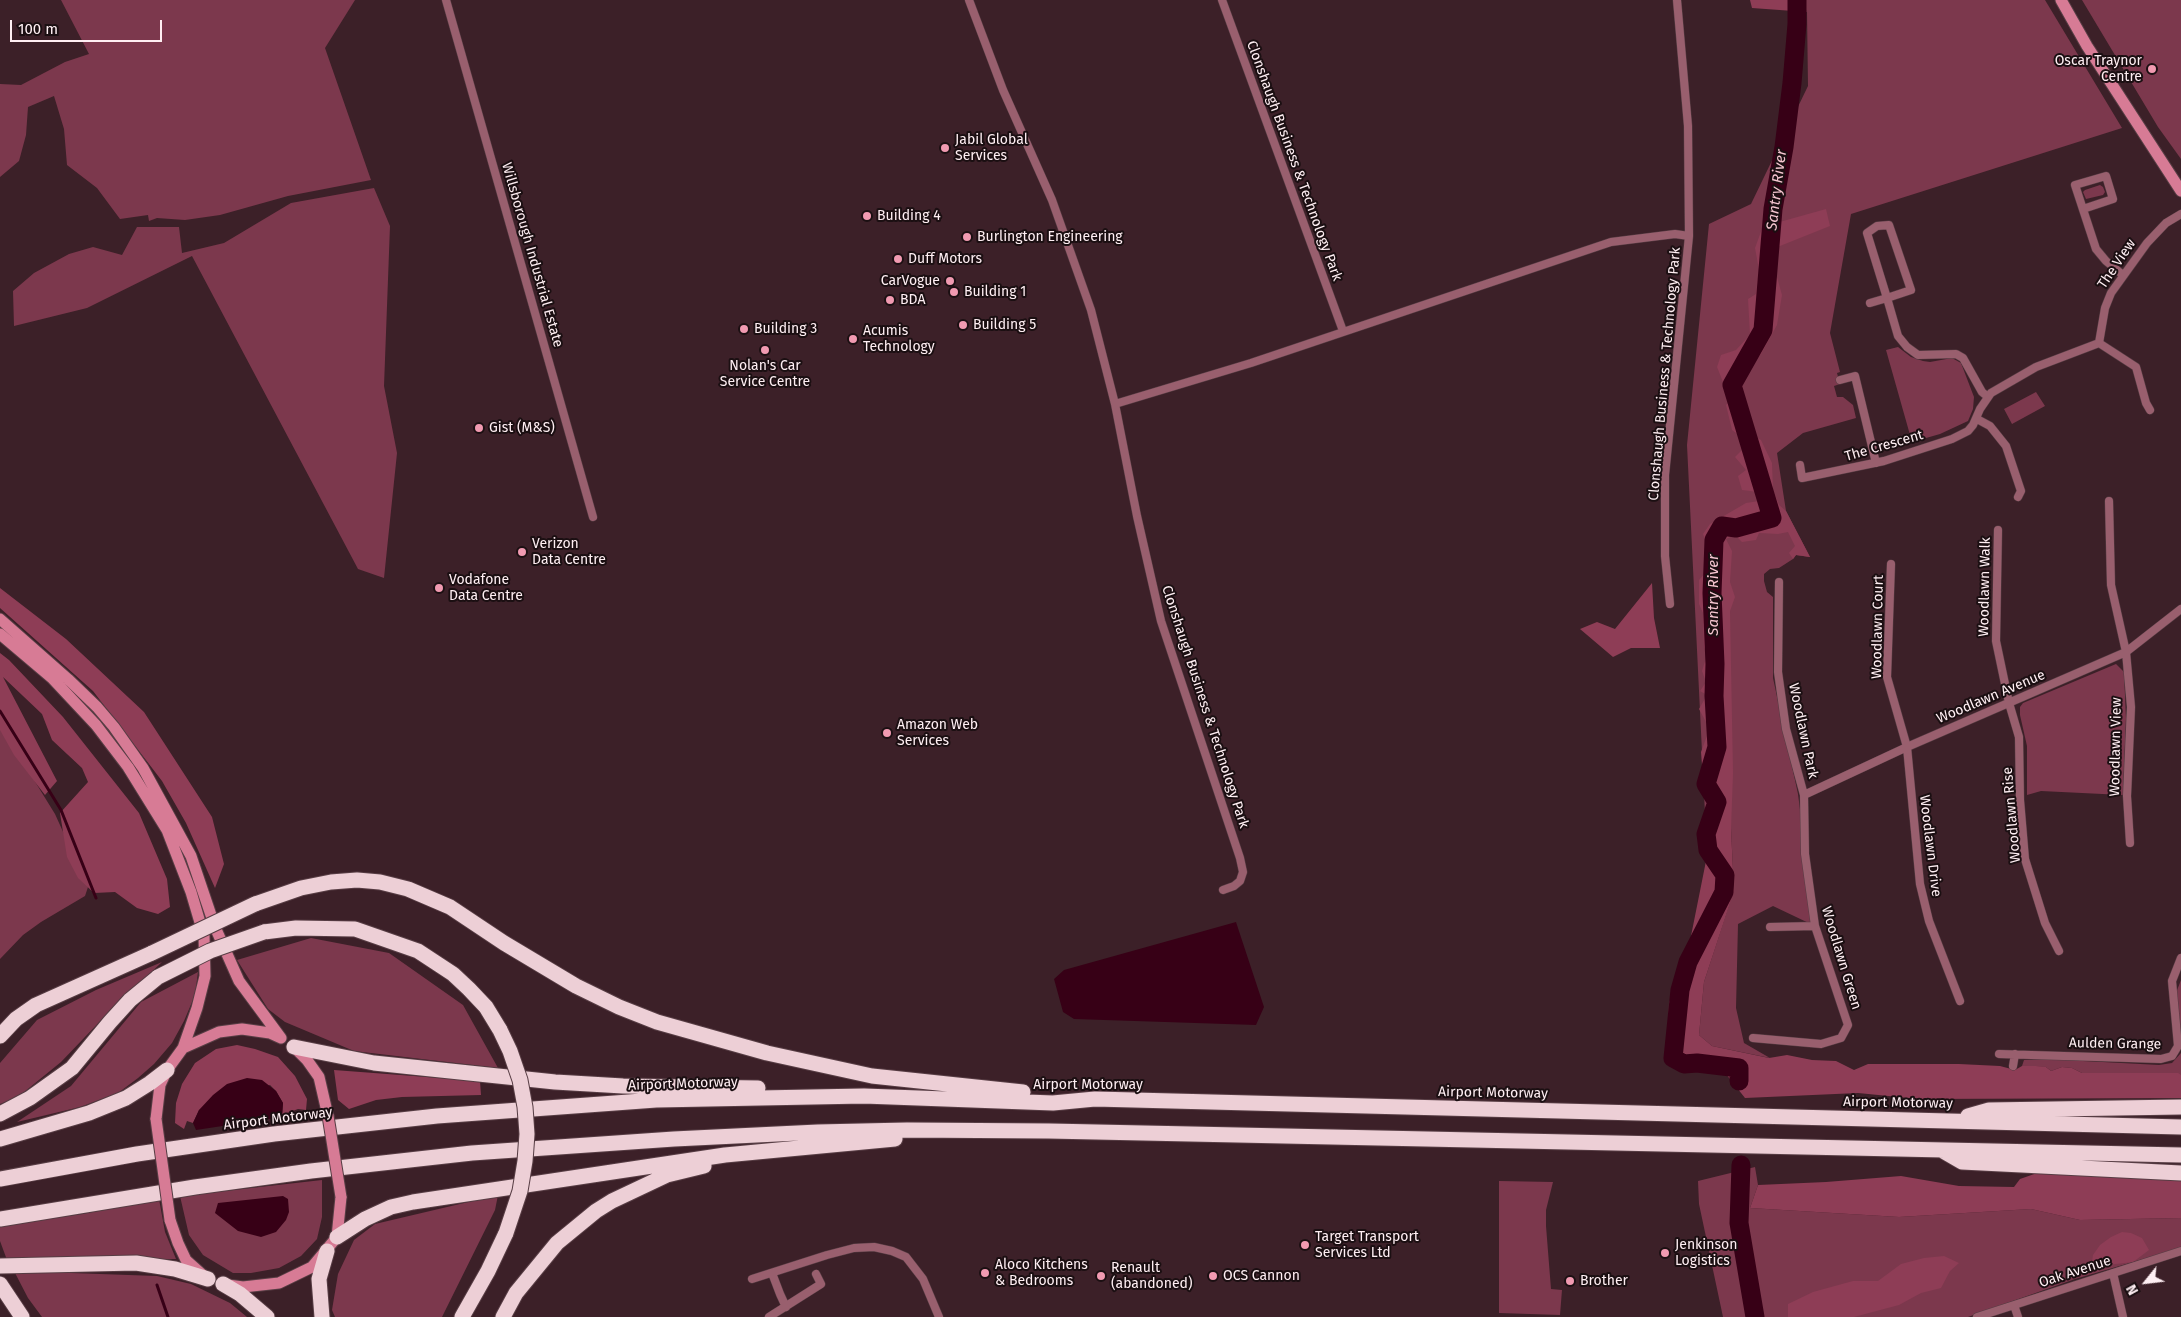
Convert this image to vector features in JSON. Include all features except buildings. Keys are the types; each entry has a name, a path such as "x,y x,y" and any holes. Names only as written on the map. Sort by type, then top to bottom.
{"highway":[{"path":"0,1036 16,1019 36,1005 255,904 301,888 331,882 357,880 380,882 408,889 450,907 504,943 576,986 657,1022 767,1053 872,1076 1029,1093 1077,1094 1095,1100"},
{"path":"0,1114 30,1098 72,1068 130,1000 158,977 210,951 264,932 296,928 355,929 418,952 453,974 486,1007 510,1051 520,1080 525,1108 527,1134 520,1191 506,1233 488,1271 462,1317"},
{"path":"294,1047 374,1063 555,1082 623,1086 776,1088 834,1091 864,1096"},
{"path":"0,1139 88,1113 126,1098 167,1070"},
{"name":"Airport Motorway","path":"0,1179 137,1154 274,1134 437,1116 656,1100 864,1096 1053,1103 1095,1100 2181,1127"},
{"path":"1952,1121 1989,1110 2181,1107"},
{"path":"0,1219 195,1187 311,1171 472,1153 674,1138 818,1132 907,1130 1049,1131 2181,1155"},
{"path":"336,1237 365,1219 391,1207 643,1166 725,1155 934,1136 1049,1131"},
{"path":"1941,1149 1962,1162 2181,1173"},
{"path":"503,1317 516,1293 557,1244 604,1206 667,1175 764,1152"},
{"path":"322,1317 319,1279 327,1251"},
{"path":"0,1266 136,1263 175,1269 208,1279"},
{"path":"0,1284 20,1315"},
{"path":"223,1284 240,1294 267,1317"}],"main road":[{"path":"2060,0 2087,46 2181,191"},
{"path":"0,619 97,707 114,727 143,768 191,856 215,927 239,981 281,1038"},
{"path":"0,634 52,678 96,725 128,766 167,830 192,892 204,936 205,976 197,1008 183,1048 167,1070 160,1085 156,1119 170,1220 178,1243 186,1260 194,1269 208,1279 223,1284 243,1287 279,1284 312,1267 327,1251 336,1237 342,1196 328,1116 319,1078 307,1060 294,1047 270,1033 242,1029 219,1032 183,1048"}],"street":[{"name":"Willsborough Industrial Estate","path":"446,0 594,517"},
{"name":"Clonshaugh Business & Technology Park","path":"969,0 1003,90 1052,200 1091,310 1115,404 1137,516 1161,621 1240,858 1242,872 1240,881 1234,886 1222,890"},
{"name":"Clonshaugh Business & Technology Park","path":"1222,0 1343,331"},
{"name":"Clonshaugh Business & Technology Park","path":"1670,604 1666,556 1665,475 1689,236 1688,136 1677,0"},
{"path":"2083,209 2113,199 2106,176 2075,184 2083,209 2096,248 2106,261 2123,275"},
{"name":"The View","path":"2099,343 2105,308 2111,293 2147,243 2166,224 2181,214"},
{"path":"1870,303 1887,298 1910,290 1889,225 1877,226 1867,232 1887,298 1898,336 1907,347 1918,355 1956,354 1963,358 1982,392 1988,397"},
{"name":"Clonshaugh Business & Technology Park","path":"1115,404 1189,383 1611,242 1675,234 1689,236"},
{"path":"2099,343 2136,367 2146,403 2150,410"},
{"name":"The Crescent","path":"1800,465 1802,478 1876,463 1952,439 1968,431 1991,393 2036,367 2099,343"},
{"path":"1840,380 1854,376 1876,463"},
{"path":"1977,419 1990,426 2006,446 2021,491 2018,497"},
{"name":"Woodlawn View","path":"2109,501 2111,585 2126,652 2130,707 2127,796 2130,843"},
{"name":"Woodlawn Walk","path":"1998,530 1996,641 2009,703"},
{"name":"Woodlawn Court","path":"1891,564 1887,677 1907,747"},
{"name":"Woodlawn Park","path":"1779,582 1778,672 1786,729 1804,796"},
{"name":"Woodlawn Avenue","path":"1804,796 1907,747 2126,652 2181,608"},
{"name":"Woodlawn Rise","path":"2009,703 2019,737 2020,800 2025,859 2046,923 2060,951"},
{"name":"Woodlawn Drive","path":"1907,747 1920,884 1929,921 1960,1001"},
{"name":"Woodlawn Green","path":"1753,1038 1821,1044 1841,1038 1848,1025 1815,926 1805,854 1804,796"},
{"path":"1770,927 1815,926"},
{"name":"Aulden Grange","path":"1999,1054 2161,1059 2172,1056 2178,1046 2172,981 2181,958"},
{"path":"2013,1066 2015,1054"},
{"path":"752,1279 827,1255 854,1248 874,1247 892,1251 906,1257 923,1279 940,1317"},
{"name":"Oak Avenue","path":"1977,1317 2181,1251"},
{"path":"772,1273 786,1306"},
{"path":"2113,1273 2123,1317"},
{"path":"770,1317 821,1284 816,1274"},
{"path":"2014,1305 2018,1317"}],"shaded area":[{"path":"61,0 355,0 325,48 371,180 288,196 220,215 185,220 157,218 149,221 148,215 120,219 97,188 67,165 64,129 54,96 28,107 26,135 19,161 0,177 0,84 21,85 65,62 89,54"},
{"path":"1750,0 1798,0 1807,12 1752,8"},
{"path":"1800,0 2045,0 2122,128 1851,214 1830,333 1840,372 1837,373 1840,384 1834,386 1837,397 1843,397 1853,405 1856,418 1803,433 1777,453 1786,511 1810,557 1796,555 1779,568 1770,569 1764,574 1767,592 1773,597 1773,678 1798,794 1815,926 1773,906 1738,924 1736,1008 1744,1043 1770,1058 1712,1046 1699,1035 1704,982 1734,890 1731,829 1706,834 1687,445 1709,224 1751,204 1808,86 1807,12"},
{"name":"Oscar Traynor Centre","path":"2082,0 2181,0 2181,159 2158,127"},
{"path":"2100,185 2105,192 2103,195 2086,199 2083,192 2085,190"},
{"path":"374,188 390,226 384,386 397,453 384,578 358,569 192,256 87,308 14,326 13,291 34,273 69,254 93,247 122,255 137,227 179,227 182,253 224,243 291,203"},
{"path":"1826,209 1830,226 1775,248 1772,259 1782,295 1777,325 1761,354 1741,379 1752,435 1761,440 1772,463 1773,490 1779,505 1786,511 1810,557 1796,555 1793,559 1789,553 1795,546 1788,532 1778,534 1759,533 1756,540 1742,542 1735,535 1726,539 1732,551 1730,582 1735,597 1730,611 1733,773 1731,829 1734,891 1704,982 1699,1035 1712,1046 1769,1058 1787,1055 1812,1060 1836,1061 1854,1070 1868,1064 1959,1064 2000,1066 2015,1070 2022,1066 2046,1067 2051,1071 2062,1067 2072,1068 2082,1073 2178,1073 2181,1075 2181,1098 1919,1099 1858,1093 1745,1098 1726,1074 1679,1070 1681,1055 1668,1033 1669,1003 1690,941 1708,851 1705,773 1701,752 1708,733 1706,722 1699,709 1707,695 1700,691 1706,682 1702,671 1707,655 1704,647 1703,613 1699,604 1699,580 1708,570 1710,553 1703,534 1710,524 1746,503 1759,501 1758,492 1742,490 1738,476 1746,470 1735,457 1746,446 1739,435 1732,430 1726,405 1731,400 1731,396 1727,392 1717,367 1721,355 1736,350 1750,335 1748,299 1756,294 1759,270 1755,248 1767,215 1776,223"},
{"path":"1898,347 1911,357 1923,361 1930,362 1952,358 1961,363 1974,397 1973,409 1968,421 1940,434 1912,442 1886,350"},
{"path":"2036,392 2045,406 2012,424 2004,409"},
{"path":"1652,583 1654,618 1660,648 1631,648 1613,657 1580,629 1597,622 1615,629"},
{"path":"0,588 66,639 144,712 212,817 224,864 215,888 186,823 162,781 93,691 0,608"},
{"path":"0,653 9,660 63,717 139,813 167,879 170,907 158,914 137,908 115,892 94,893 78,878 67,857 60,813 88,782 82,768 52,740 42,714 3,677 57,781 45,795 14,755 0,730"},
{"path":"2116,664 2124,672 2126,719 2123,795 2041,791 2027,795 2027,746 2020,707 2023,703"},
{"path":"0,725 55,814 88,887 85,896 23,935 0,959"},
{"path":"1236,922 1264,1007 1256,1025 1074,1019 1063,1012 1054,979 1064,970"},
{"path":"311,938 389,953 463,1005 498,1068 354,1051 285,1022 268,1009 237,960"},
{"path":"162,962 107,1014 61,1062 18,1097 0,1104 0,1063 37,1020 96,990"},
{"path":"198,972 195,995 172,1043 154,1064 138,1078 118,1093 80,1107 17,1122 71,1086 141,1002"},
{"path":"2181,980 2181,1034 2176,993"},
{"path":"237,1045 278,1057 295,1076 307,1099 306,1110 298,1109 282,1115 283,1103 270,1085 199,1110 193,1123 187,1121 184,1129 175,1123 176,1103 182,1084 195,1063 216,1049"},
{"path":"2181,1053 2181,1075 2082,1073 2072,1068 2062,1067 2051,1071 2046,1067 2022,1066 2024,1060 2046,1059 2159,1065 2172,1063"},
{"path":"334,1070 480,1081 481,1095 402,1097 376,1100 349,1109 338,1100"},
{"path":"247,1078 262,1080 276,1091 283,1103 282,1117 196,1130 193,1123 199,1110 213,1095 227,1084"},
{"path":"1755,1167 1758,1185 1750,1208 1899,1217 2031,1209 2080,1220 2181,1218 2181,1248 2075,1279 1968,1317 1723,1317 1699,1204 1698,1181"},
{"path":"2040,1172 2181,1178 2181,1218 2080,1220 2031,1209 1899,1217 1750,1208 1758,1185 1901,1176 1959,1186 2014,1187 2020,1179"},
{"path":"322,1180 322,1217 317,1239 301,1256 279,1268 251,1273 233,1273 203,1255 189,1235 180,1196"},
{"path":"1499,1181 1553,1182 1546,1210 1546,1226 1551,1289 1562,1290 1560,1315 1499,1313"},
{"path":"498,1195 495,1210 442,1317 335,1317 332,1310 338,1274 354,1240 375,1224"},
{"path":"283,1196 288,1199 289,1212 286,1220 276,1232 261,1237 238,1231 215,1213 218,1203"},
{"path":"159,1199 165,1232 176,1259 7,1260 0,1241 0,1225 82,1214"},
{"path":"2122,1232 2131,1233 2142,1238 2149,1250 2133,1262 2107,1265 2092,1262 2093,1255 2100,1245"},
{"path":"1944,1256 1959,1263 1950,1271 1941,1288 1921,1293 1899,1305 1854,1317 1788,1317 1788,1304 1813,1292 1853,1281 1878,1281 1901,1264 1924,1258"},
{"path":"14,1271 157,1276 191,1284 230,1303 247,1317 42,1317 28,1298"}],"waterway":[{"name":"Santry River","path":"1739,1081 1739,1068 1697,1063 1684,1064 1673,1058 1680,990 1688,962 1724,892 1725,875 1708,850 1706,834 1717,802 1706,784 1717,747 1712,593 1714,540 1722,526 1736,528 1772,518 1732,385 1763,330 1773,209 1784,147 1792,83 1797,0"},
{"path":"0,711 61,810 96,898"},
{"name":"Santry River","path":"1741,1165 1739,1223 1755,1317"},
{"path":"157,1285 168,1317"}],"place":[{"name":"Oscar Traynor Centre","path":"2152,69"},
{"name":"Jabil Global Services","path":"945,148"},
{"name":"Building 4","path":"867,216"},
{"name":"Burlington Engineering","path":"967,237"},
{"name":"Duff Motors","path":"898,259"},
{"name":"CarVogue","path":"950,281"},
{"name":"Building 1","path":"954,292"},
{"name":"BDA","path":"890,300"},
{"name":"Building 5","path":"963,325"},
{"name":"Building 3","path":"744,329"},
{"name":"Acumis Technology","path":"853,339"},
{"name":"Nolan's Car Service Centre","path":"765,350"},
{"name":"Gist (M&S)","path":"479,428"},
{"name":"Verizon Data Centre","path":"522,552"},
{"name":"Vodafone Data Centre","path":"439,588"},
{"name":"Amazon Web Services","path":"887,733"},
{"name":"Target Transport Services Ltd","path":"1305,1245"},
{"name":"Jenkinson Logistics","path":"1665,1253"},
{"name":"Aloco Kitchens & Bedrooms","path":"985,1273"},
{"name":"Renault (abandoned)","path":"1101,1276"},
{"name":"OCS Cannon","path":"1213,1276"},
{"name":"Brother","path":"1570,1281"}]}
